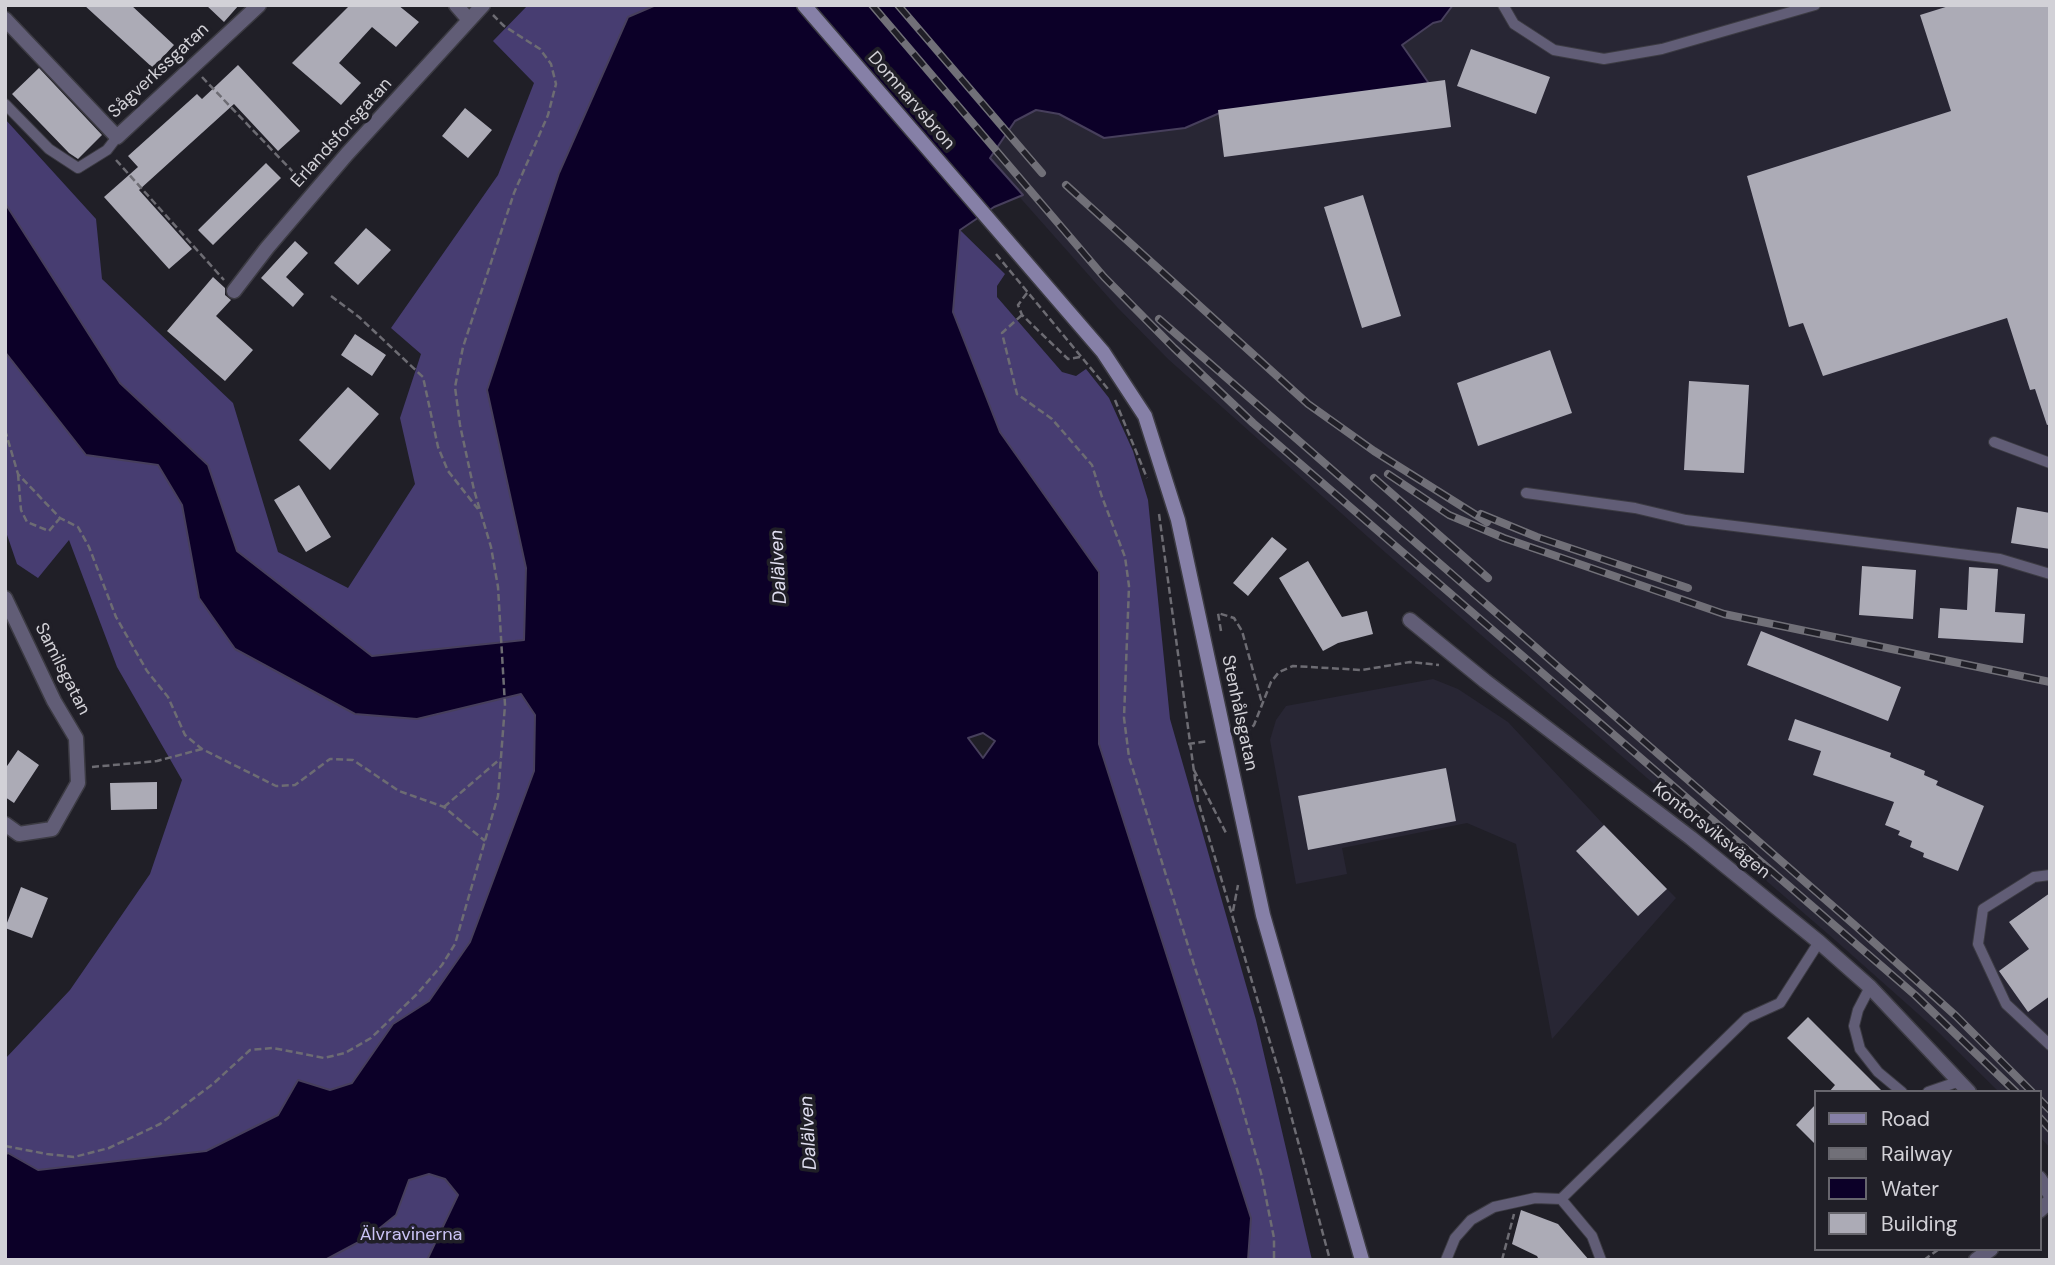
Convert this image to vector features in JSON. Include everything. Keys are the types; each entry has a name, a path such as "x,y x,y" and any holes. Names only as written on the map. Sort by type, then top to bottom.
{"street":[{"name":"Sågverkssgatan","path":"117,137 258,5"},
{"path":"456,5 469,20"},
{"name":"Erlandsforsgatan","path":"234,291 347,154 483,5"},
{"name":"Domnarvsbron","path":"804,5 989,222"},
{"path":"5,19 117,137"},
{"name":"Stenhålsgatan","path":"989,222 1103,352 1145,416 1178,520 1263,915 1362,1260"},
{"name":"Samilsgatan","path":"5,598 54,701 76,738 78,783 52,829 19,834 5,824"},
{"name":"Kontorsviksvägen","path":"1410,620 1819,942 1870,986 1965,1086"}],"lane":[{"path":"1503,5 1514,24 1554,50 1604,59 1662,49 1815,5"},
{"path":"5,104 49,149 78,168 107,150 117,137"},
{"path":"1994,442 2050,463"},
{"path":"1525,493 1635,508 1686,520 2000,559 2050,574"},
{"path":"2050,874 2034,877 1983,909 1978,944 2006,1004 2050,1045"},
{"path":"1446,1260 1455,1238 1471,1220 1494,1207 1518,1201 1561,1199 1747,1018 1780,1003 1819,942"},
{"path":"1870,986 1858,1010 1854,1026 1860,1049 1878,1072 1900,1090"},
{"path":"1940,1090 1965,1086"},
{"path":"1561,1199 1592,1237 1601,1260"}],"path":[{"path":"5,1146 74,1157 109,1148 160,1124 214,1083 250,1050 273,1048 324,1058 345,1054 371,1038 417,995 442,965 455,944 498,796 505,705 498,587 491,547 460,425 455,387 463,347 479,297 514,193 548,115 556,84 551,64 540,49 504,26 483,5"},
{"path":"192,67 294,173"},
{"path":"107,150 234,291"},
{"path":"992,249 1113,395 1147,479"},
{"path":"1027,292 1018,304 1022,315 1068,359 1080,357"},
{"path":"331,296 359,317 423,377 438,447 448,471 481,512"},
{"path":"1022,315 1002,333 1017,394 1052,419 1093,465 1125,557 1129,586 1124,718 1129,757 1258,1161 1274,1238 1274,1260"},
{"path":"5,430 18,474 21,510 27,522 49,531 61,518"},
{"path":"18,474 61,518 78,527 89,547 116,617 147,671 167,697 185,735 202,749 276,786 295,785 330,759 353,760 398,791 444,807 485,841"},
{"path":"1157,503 1188,744 1198,801 1289,1108 1330,1260"},
{"path":"1221,631 1218,613 1234,618 1242,631 1262,703"},
{"path":"1245,734 1254,725 1271,682 1279,672 1293,666 1362,670 1410,662 1442,666"},
{"path":"1188,744 1208,741"},
{"path":"77,769 157,761 202,749"},
{"path":"444,807 500,759"},
{"path":"1192,767 1227,835"},
{"path":"1233,914 1238,886"},
{"path":"1502,1260 1518,1201"}],"shaded area":[{"path":"856,5 2050,5 2050,1148 2041,1138 2041,1090 1997,1090 1934,1028 1835,940 1386,553 1168,359 1117,307"},
{"path":"1433,679 1458,689 1508,722 1676,898 1552,1039 1516,844 1467,823 1342,848 1347,874 1296,884 1270,740 1276,720 1286,706"}],"green space":[{"path":"528,5 656,5 628,17 559,173 487,390 526,568 525,640 372,656 237,551 208,465 120,383 5,203 5,119 96,219 102,279 233,403 278,552 348,588 415,484 400,418 421,354 391,328 498,175 534,83 493,41"},
{"path":"960,230 1005,274 997,286 997,297 1062,372 1076,376 1086,369 1109,398 1133,451 1148,500 1170,719 1256,1020 1312,1260 1248,1259 1251,1218 1099,744 1099,572 1000,432 953,312"},
{"path":"5,352 86,455 158,464 182,505 199,598 417,719 522,694 535,714 534,771 470,942 429,1001 393,1024 352,1083 330,1090 298,1080 278,1115 206,1151 38,1170 8,1153 5,1155 5,1059 70,990 150,874 182,780 117,667 69,540 38,578 17,564 5,529"},
{"name":"Älvravinerna","path":"429,1174 445,1179 458,1195 427,1260 325,1260 370,1236 396,1215 409,1180"}],"water":[{"name":"Dalälven","path":"656,5 1453,5 1441,21 1433,23 1402,45 1430,85 1222,112 1185,128 1104,138 1059,114 1036,110 1015,121 990,158 1023,195 994,207 960,230 953,312 1000,432 1099,572 1099,744 1251,1218 1248,1260 427,1260 458,1195 445,1179 429,1174 409,1180 396,1215 370,1236 325,1260 5,1260 5,1155 8,1153 38,1170 206,1151 278,1115 298,1080 330,1090 352,1083 393,1024 429,1001 470,942 534,771 535,715 521,694 417,719 355,714 235,649 199,598 182,505 158,465 86,455 5,352 5,203 120,383 208,465 237,551 372,656 524,640 526,568 487,390 559,173 628,17","holes":["983,733 995,741 983,758 968,738"]}],"building":[{"path":"84,5 131,5 174,45 153,68"},
{"path":"206,5 239,5 224,22"},
{"path":"350,5 398,5 419,22 396,47 372,27 339,63 361,83 341,105 292,63"},
{"path":"1952,5 2050,5 2050,424 2047,425 2035,389 2030,390 2007,318 1823,376 1803,323 1789,327 1747,176 1951,111 1920,15"},
{"path":"1471,49 1550,77 1536,114 1457,86"},
{"path":"238,65 300,131 278,151 234,104 139,190 192,249 169,269 104,197 138,167 128,156 197,94 202,99"},
{"path":"39,68 102,135 78,159 12,94"},
{"path":"1445,80 1451,127 1224,157 1218,110"},
{"path":"465,108 492,130 468,158 442,136"},
{"path":"266,163 281,178 213,245 198,230"},
{"path":"1363,195 1401,316 1362,328 1324,207"},
{"path":"366,228 391,250 358,285 334,263"},
{"path":"295,241 308,253 286,277 304,294 293,307 261,278"},
{"path":"213,277 225,288 225,295 231,300 216,316 253,350 225,381 167,331"},
{"path":"355,334 386,355 372,376 341,355"},
{"path":"1550,350 1572,413 1478,446 1457,383"},
{"path":"1689,381 1749,385 1744,473 1684,470"},
{"path":"348,387 379,414 330,470 299,440"},
{"path":"299,485 331,537 306,552 274,500"},
{"path":"2017,507 2050,513 2050,549 2011,543"},
{"path":"1272,537 1287,549 1248,596 1233,583"},
{"path":"1308,561 1342,617 1367,611 1373,634 1338,643 1323,651 1279,578"},
{"path":"1862,566 1916,570 1913,619 1859,615"},
{"path":"1969,567 1998,569 1995,612 2025,614 2023,643 1938,638 1940,608 1967,610"},
{"path":"1761,631 1901,687 1888,721 1747,665"},
{"path":"1795,719 1891,753 1890,757 1925,771 1924,775 1938,781 1936,785 1984,806 1958,871 1923,857 1924,853 1910,847 1912,841 1898,835 1900,831 1885,825 1894,802 1813,775 1821,751 1788,740"},
{"path":"18,750 39,765 14,803 5,797 5,769"},
{"path":"1446,768 1456,821 1308,850 1298,796"},
{"path":"157,782 157,809 111,810 110,783"},
{"path":"1604,825 1667,889 1638,916 1576,851"},
{"path":"21,887 48,898 32,938 5,928"},
{"path":"2050,893 2050,996 2028,1012 1999,971 2029,949 2009,922"},
{"path":"1808,1017 1881,1090 1831,1090 1835,1085 1787,1038"},
{"path":"1814,1106 1814,1143 1796,1125"},
{"path":"1521,1210 1558,1224 1589,1260 1539,1260 1537,1256 1512,1244"}],"railway":[{"path":"872,5 1104,277 1174,348 1253,423 1915,995 2014,1090"},
{"path":"898,5 1042,173"},
{"path":"1066,185 1308,404 1374,451 1487,522"},
{"path":"1159,319 1858,928 1956,1016 2030,1090"},
{"path":"1388,474 1449,515 1504,538 1724,614 2050,682"},
{"path":"1374,478 1488,578"},
{"path":"1481,514 1537,537 1688,588"},
{"path":"2041,1101 2050,1110"},
{"path":"2041,1119 2050,1129"}]}
